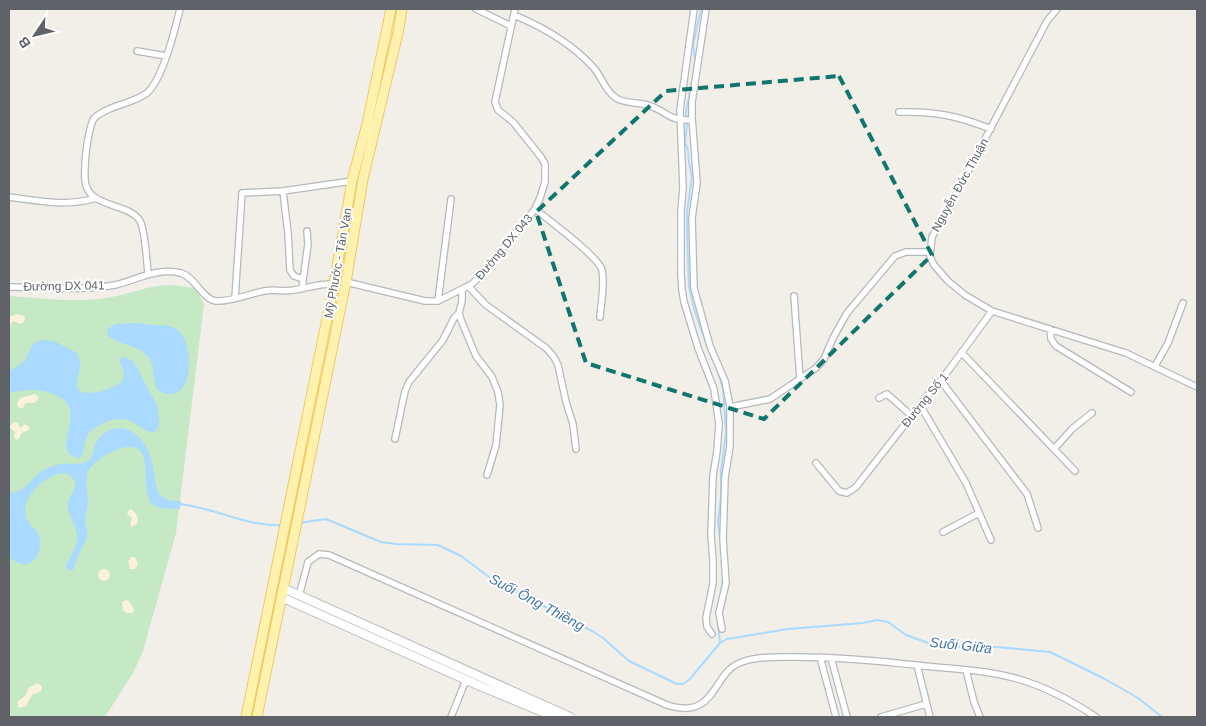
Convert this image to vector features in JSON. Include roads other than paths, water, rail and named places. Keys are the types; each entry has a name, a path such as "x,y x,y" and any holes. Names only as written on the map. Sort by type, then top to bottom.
{"main road":[{"name":"Mỹ Phước - Tân Vạn","path":"246,717 334,284 352,181 367,124 391,9"},
{"name":"Mỹ Phước - Tân Vạn","path":"282,593 346,282 363,178 402,9"},
{"path":"257,717 282,593"}],"street":[{"path":"180,9 172,40 155,83 147,93 104,111 94,118 89,133 85,182 89,192 96,198 116,208 128,211 140,221 146,248 148,274 162,272 183,274 192,280 209,300 235,298 266,290 292,290 321,283 334,284"},
{"path":"476,9 511,26"},
{"path":"694,9 681,96 680,120 683,188 681,210 682,290 698,348 714,389 719,424 713,476 711,535 714,561 713,583 706,618 707,627 712,634"},
{"path":"706,9 692,102 697,183 692,218 694,288 710,346 725,381 730,407 730,446 725,477 723,539 726,583 718,614 722,629"},
{"name":"Nguyễn Đức Thuận","path":"930,252 932,237 1047,21 1057,9"},
{"path":"514,12 570,46 594,68 606,87 616,98 626,102 653,106 670,117 680,120 692,120"},
{"name":"Đường DX 043","path":"346,282 425,302 438,300 465,288 486,270 535,209 545,182 545,164 513,122 498,110 495,102 514,12"},
{"path":"137,51 166,56"},
{"path":"899,112 952,115 991,129"},
{"path":"235,298 241,195 244,192 283,192 352,181"},
{"path":"283,192 290,270 294,276 303,279"},
{"path":"9,197 58,204 83,202 96,198"},
{"path":"438,300 451,199"},
{"path":"535,209 562,230 600,265 603,284 600,317"},
{"path":"302,288 308,244 307,231"},
{"path":"730,407 770,398 821,364 847,313 895,256 906,252 930,252 934,265 948,281 965,295 992,311 1126,352 1197,386"},
{"name":"Đường DX 041","path":"9,287 85,288 116,284 148,274"},
{"path":"395,439 408,382 448,333 454,318 459,313 465,288 546,348 554,357 573,424 576,449"},
{"path":"794,296 800,379"},
{"path":"1155,366 1171,335 1182,303"},
{"name":"Đường Số 1","path":"816,464 839,491 847,493 856,487 941,381 992,311"},
{"path":"459,313 472,349 492,377 498,392 500,405 496,445 487,475"},
{"path":"1050,329 1056,346 1131,392"},
{"path":"962,353 1075,471"},
{"path":"941,381 1027,494 1038,528"},
{"path":"879,398 887,394 912,416"},
{"path":"920,405 966,483 991,540"},
{"path":"1054,449 1072,429 1092,413"},
{"path":"943,532 979,513"},
{"path":"299,596 308,562 316,556 322,554 329,555 667,705 679,708 696,706 707,700 727,672 742,662 772,657 820,657 966,670 1006,676 1034,684 1068,700 1096,717"},
{"path":"282,593 299,596 422,656 466,680 555,717"},
{"path":"282,593 422,656 570,717"},
{"path":"820,657 836,717"},
{"path":"831,658 847,717"},
{"path":"916,665 930,717"},
{"path":"966,670 980,717"},
{"path":"458,717 451,716 466,680"},
{"path":"881,717 926,704"}],"water":[{"path":"135,323 171,326 182,336 187,346 189,370 186,381 181,389 174,394 164,393 156,387 151,362 144,353 112,339 108,335 107,329 116,324"},
{"path":"42,340 54,341 77,353 80,369 77,387 83,392 102,391 116,386 124,376 119,360 123,357 132,361 157,405 159,421 157,430 154,432 149,431 126,419 109,421 97,426 89,433 82,456 76,458 71,455 67,449 66,442 70,424 69,407 64,400 53,394 36,390 9,393 9,371 20,365 34,344"},
{"path":"119,428 132,432 142,441 149,453 158,492 166,499 181,501 180,509 163,508 154,505 149,499 146,470 141,453 136,448 121,448 97,461 87,475 88,501 85,520 87,535 73,570 70,571 66,567 77,541 76,531 68,508 69,499 75,484 72,477 66,473 43,481 31,494 27,502 25,509 26,517 38,533 40,539 40,548 37,556 27,564 18,563 9,557 9,493 21,490 39,473 48,468 61,464 84,463 90,459 96,444 104,434"}],"waterway":[{"path":"701,9 693,45 695,58 686,112 685,142 692,177 687,212 689,287 695,312 707,346"},
{"path":"717,369 723,389 726,433 721,471 721,497 718,522 720,537"},
{"name":"Suối Ông Thiềng","path":"179,504 255,523 281,525"},
{"name":"Suối Ông Thiềng","path":"299,523 326,519 381,542 438,545 461,556 493,580 592,631 629,661 677,684 683,684 689,680 720,643 727,639 788,629 863,623 877,620 888,622 906,635 931,644 953,647 997,647 1050,652 1103,678 1138,698 1162,717"},
{"path":"721,592 723,579"},
{"path":"717,611 720,643"}],"water label":[{"name":"Suối Giữa","path":"961,645"}]}
